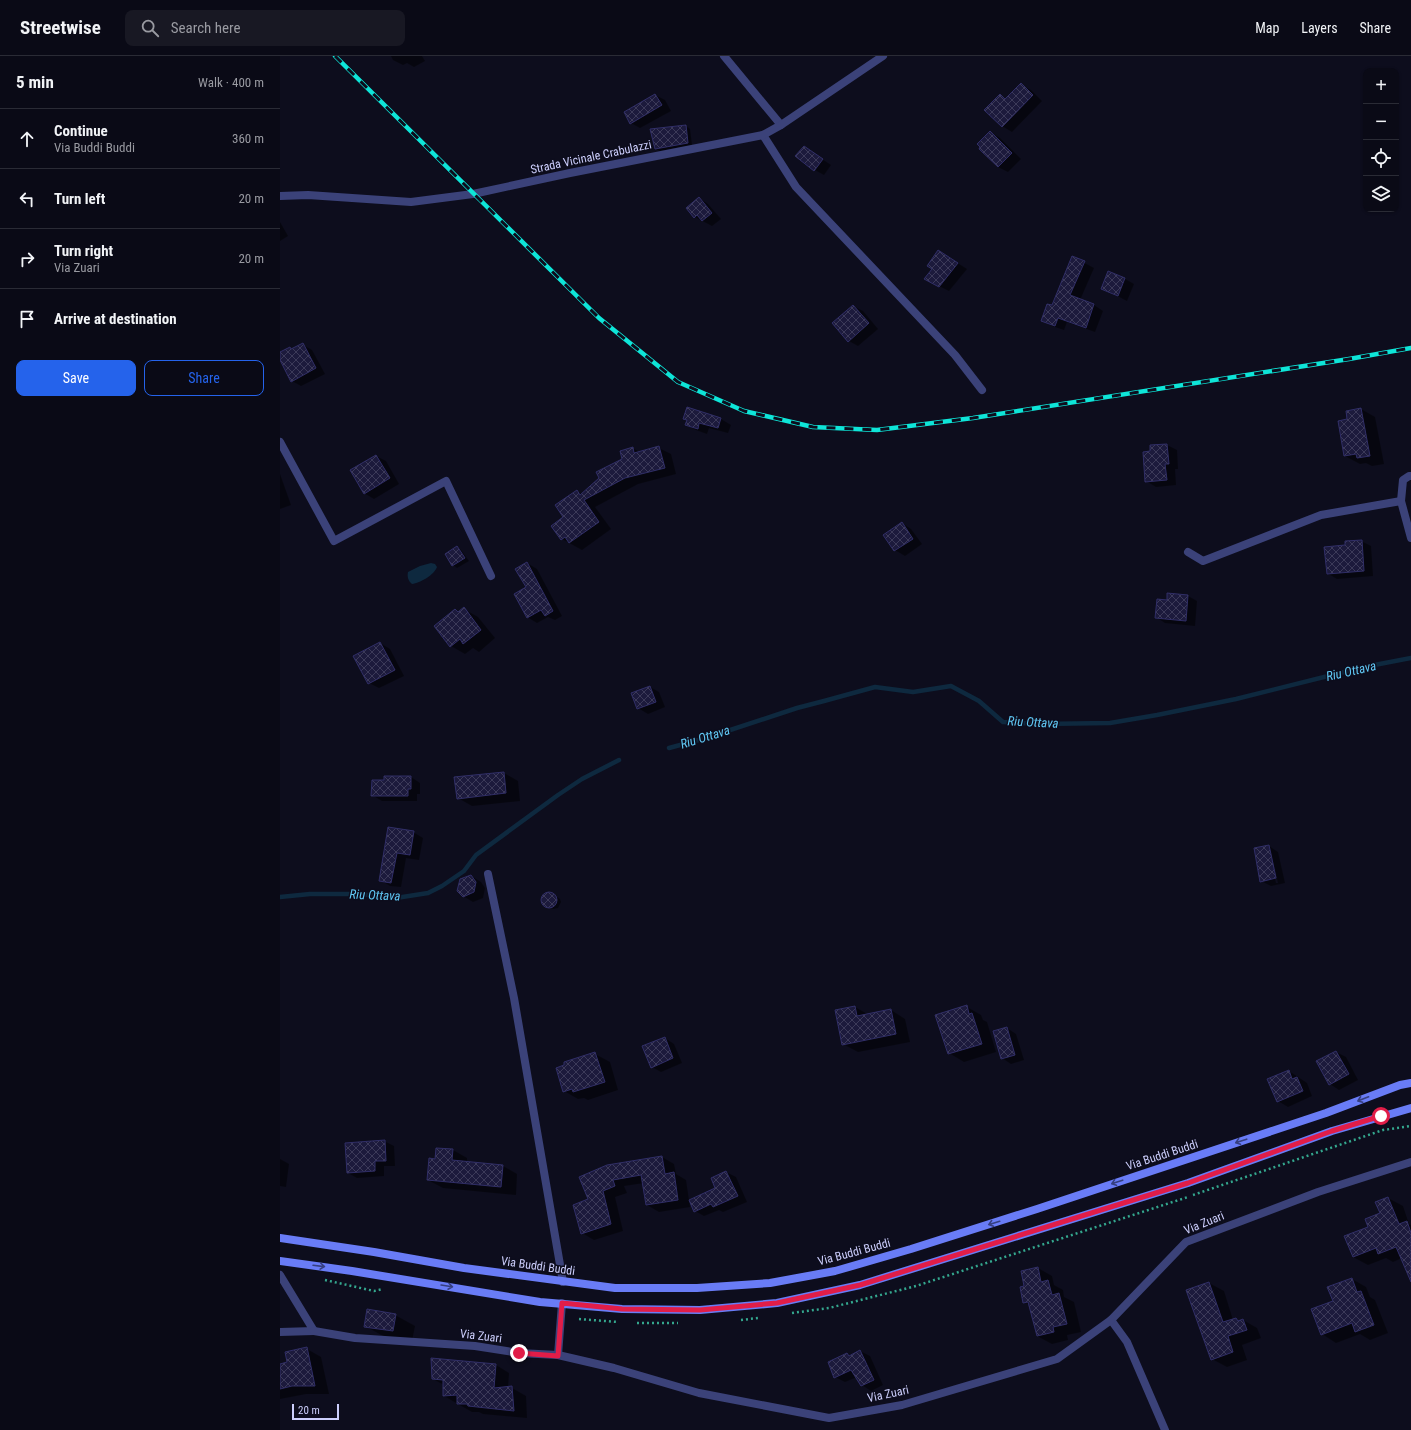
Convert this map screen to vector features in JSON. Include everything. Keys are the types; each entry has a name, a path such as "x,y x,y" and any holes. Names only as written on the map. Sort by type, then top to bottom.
{"main road":[{"name":"Via Buddi Buddi","path":"280,1238 374,1252 464,1268 615,1288 697,1288 770,1283 835,1271 911,1249 1037,1209 1326,1113 1411,1082"},
{"path":"280,1261 352,1271 540,1302 622,1309 700,1310 777,1303 860,1285 1188,1183 1332,1131 1411,1108"}],"street":[{"path":"724,56 781,125"},
{"name":"Strada Vicinale Crabulazzi","path":"280,196 308,195 411,202 473,194 763,135 781,125 882,56"},
{"path":"763,135 796,187 955,355 982,390"},
{"path":"280,442 334,541 446,481 491,576"},
{"path":"1411,476 1403,480 1401,501 1411,538"},
{"path":"1188,552 1203,561 1321,515 1401,501"},
{"path":"488,874 514,998 563,1282"},
{"name":"Via Zuari","path":"280,1332 314,1331 356,1338 475,1346 519,1353 558,1356 614,1368 699,1393 829,1418 902,1405 1057,1359 1111,1320 1186,1242 1318,1192 1411,1162"},
{"path":"280,1275 314,1331"},
{"path":"558,1356 562,1303"},
{"path":"1111,1320 1127,1342 1165,1430"}],"water":[{"path":"431,563 435,564 437,567 433,573 419,582 412,584 408,578 408,572 420,566"}],"building":[{"path":"1021,83 1033,95 1002,127 984,110 1000,94 1005,99"},
{"path":"655,94 662,105 630,124 624,112"},
{"path":"686,125 688,143 655,149 650,129"},
{"path":"990,131 1012,153 998,167 979,149 980,147 977,144"},
{"path":"804,146 823,159 814,171 795,156"},
{"path":"699,197 712,213 702,221 697,215 694,218 686,208"},
{"path":"938,250 958,263 939,287 924,279 932,269 927,266"},
{"path":"1072,256 1085,261 1070,295 1094,304 1086,328 1058,318 1055,326 1041,321 1047,304 1052,305"},
{"path":"1108,271 1125,278 1118,296 1101,289"},
{"path":"853,305 869,323 848,342 832,323"},
{"path":"303,343 316,368 291,382 280,360 280,352 290,347 291,349"},
{"path":"687,407 721,418 718,428 699,423 698,429 685,425 687,420 683,419"},
{"path":"1361,408 1370,456 1357,458 1356,454 1344,456 1338,421 1347,419 1346,411"},
{"path":"1167,444 1169,464 1165,464 1167,480 1145,482 1143,452 1150,451 1150,445"},
{"path":"659,446 665,468 625,478 584,500 599,522 569,543 565,537 561,540 551,526 563,517 555,505 577,490 580,495 599,478 596,472 622,459 620,451 633,447 634,453"},
{"path":"376,455 390,478 364,494 350,470"},
{"path":"902,522 913,539 894,551 883,535"},
{"path":"1362,540 1364,571 1327,574 1324,547 1345,545 1345,541"},
{"path":"457,546 465,558 452,566 445,554"},
{"path":"527,562 553,611 545,616 541,610 527,618 514,594 526,587 515,569"},
{"path":"1167,593 1188,595 1186,621 1155,618 1157,599 1167,600"},
{"path":"464,607 481,630 463,644 460,639 450,647 434,626 455,609 458,612"},
{"path":"380,642 395,670 368,684 353,656"},
{"path":"650,686 656,702 637,709 631,693"},
{"path":"504,772 506,793 457,799 454,777"},
{"path":"384,776 411,776 411,789 408,789 408,796 371,796 372,780 384,780"},
{"path":"388,827 414,831 410,855 397,853 391,883 379,881"},
{"path":"1269,845 1276,878 1260,882 1254,848"},
{"path":"471,875 476,882 474,892 463,897 457,891 460,879"},
{"path":"549,892 555,894 557,900 555,906 549,908 543,906 541,900 543,894"},
{"path":"967,1005 969,1014 972,1013 982,1044 948,1054 935,1015"},
{"path":"855,1006 857,1016 891,1009 896,1034 842,1045 835,1010"},
{"path":"1007,1027 1015,1055 1001,1059 993,1031"},
{"path":"665,1037 673,1058 651,1068 642,1046"},
{"path":"1336,1051 1349,1074 1329,1085 1316,1061"},
{"path":"595,1052 605,1082 573,1092 572,1089 563,1092 556,1068 564,1065 564,1062"},
{"path":"1289,1070 1292,1079 1297,1077 1303,1091 1277,1102 1267,1079"},
{"path":"385,1140 386,1161 375,1161 375,1171 347,1173 345,1143"},
{"path":"436,1148 453,1149 452,1160 503,1165 501,1187 427,1180 429,1158 435,1159"},
{"path":"662,1156 665,1174 674,1172 678,1200 646,1205 641,1175 613,1180 615,1186 603,1191 611,1224 581,1234 573,1205 588,1199 579,1177 607,1165"},
{"path":"726,1171 738,1196 713,1207 711,1204 694,1212 689,1200 715,1188 711,1178"},
{"path":"1388,1197 1399,1224 1407,1221 1411,1233 1411,1282 1396,1247 1378,1254 1376,1248 1353,1257 1344,1236 1368,1227 1365,1219 1380,1213 1375,1202"},
{"path":"1038,1267 1041,1282 1048,1280 1052,1295 1059,1293 1067,1324 1053,1327 1054,1332 1037,1336 1028,1302 1023,1303 1020,1287 1024,1286 1021,1271"},
{"path":"1352,1278 1357,1292 1361,1291 1374,1325 1355,1332 1352,1323 1321,1335 1311,1309 1333,1301 1327,1287"},
{"path":"1209,1282 1223,1322 1236,1318 1238,1321 1243,1319 1247,1330 1228,1336 1233,1352 1211,1360 1186,1290"},
{"path":"367,1309 396,1314 393,1331 364,1327"},
{"path":"307,1347 315,1386 292,1386 280,1389 280,1364 287,1362 285,1352"},
{"path":"860,1350 874,1380 861,1386 851,1370 834,1378 828,1362 847,1353 849,1356"},
{"path":"431,1358 496,1364 494,1388 512,1386 514,1411 468,1406 467,1404 457,1404 457,1395 443,1396 443,1380 432,1379"}],"waterway":[{"name":"Riu Ottava","path":"669,748 706,738 797,708 875,687 913,692 951,686 979,701 1003,722 1040,724 1110,723 1236,699 1364,667 1411,658"},
{"name":"Riu Ottava","path":"280,897 310,894 359,894 396,898 428,893 442,886 464,871 476,855 558,795 582,779 619,760"}],"railway":[{"path":"335,56 599,318 678,382 744,411 813,427 877,430 973,418 1411,348"}],"route":[{"path":"519,1353 558,1356 562,1303 622,1309 700,1310 777,1303 860,1285 1188,1183 1332,1131 1381,1116"}]}
